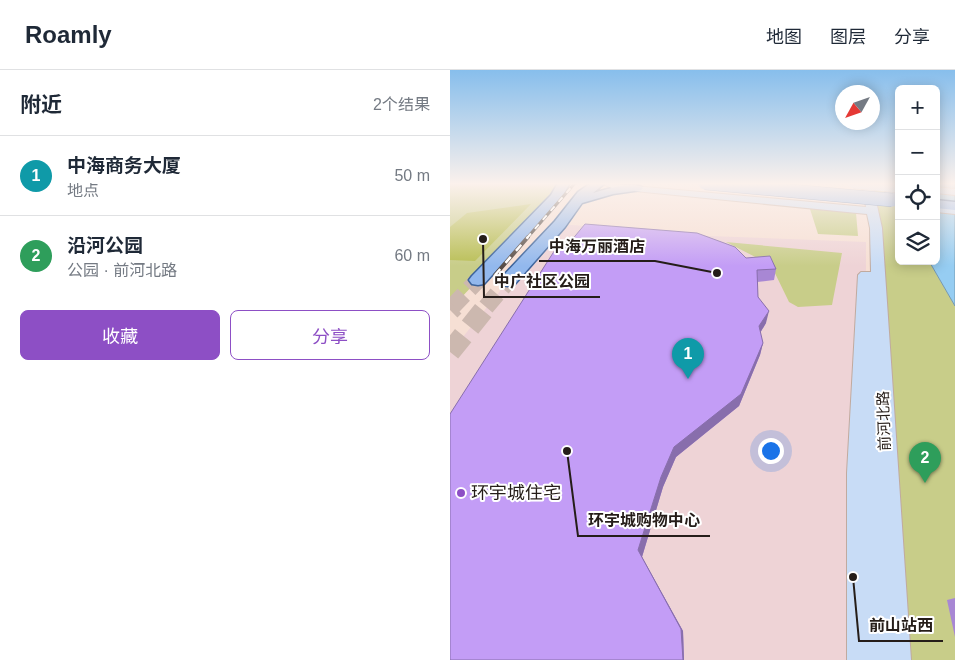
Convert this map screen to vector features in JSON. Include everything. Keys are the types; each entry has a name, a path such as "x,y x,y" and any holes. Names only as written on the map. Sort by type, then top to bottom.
{"main road":[{"path":"478,280 543,211"},
{"path":"508,281 570,211"},
{"name":"前河北路","path":"865,660 860,473 867,251 884,211"},
{"name":"前河北路","path":"884,211 876,228 893,660"}],"shaded area":[{"path":"560,224 709,236 866,242 865,660 450,660 450,353 508,281"}],"green space":[{"path":"450,211 543,211 459,300 450,299"},
{"path":"485,211 525,211 475,261 450,260 450,227 467,213"},
{"path":"810,211 856,213 858,236 818,234"},
{"path":"869,211 895,211 895,265 931,265 955,306 955,660 904,660 881,243"},
{"path":"726,242 842,253 832,305 798,307 789,302 771,265"}],"water":[{"path":"940,211 955,211 955,306 931,265 940,265"}],"building":[{"path":"585,224 697,233 735,247 746,258 770,256 776,269 757,270 758,297 769,311 759,326 763,343 741,394 674,447 661,477 638,550 681,629 683,660 450,660 450,414 560,242 571,241"}],"tunnel":[{"path":"452,307 478,280"},
{"path":"486,307 508,281"},
{"path":"450,310 454,306"},
{"path":"450,352 487,306"}],"railway":[{"path":"527,238 551,211"},
{"path":"495,275 528,237"}],"place":[{"name":"中广社区公园","path":"483,239"},
{"name":"中海万丽酒店","path":"717,273"},
{"name":"中海商务大厦","path":"688,379"},
{"name":"环宇城购物中心","path":"567,451"},
{"name":"沿河公园","path":"925,483"},
{"name":"环宇城住宅","path":"461,493"},
{"name":"前山站西","path":"853,577"}]}
